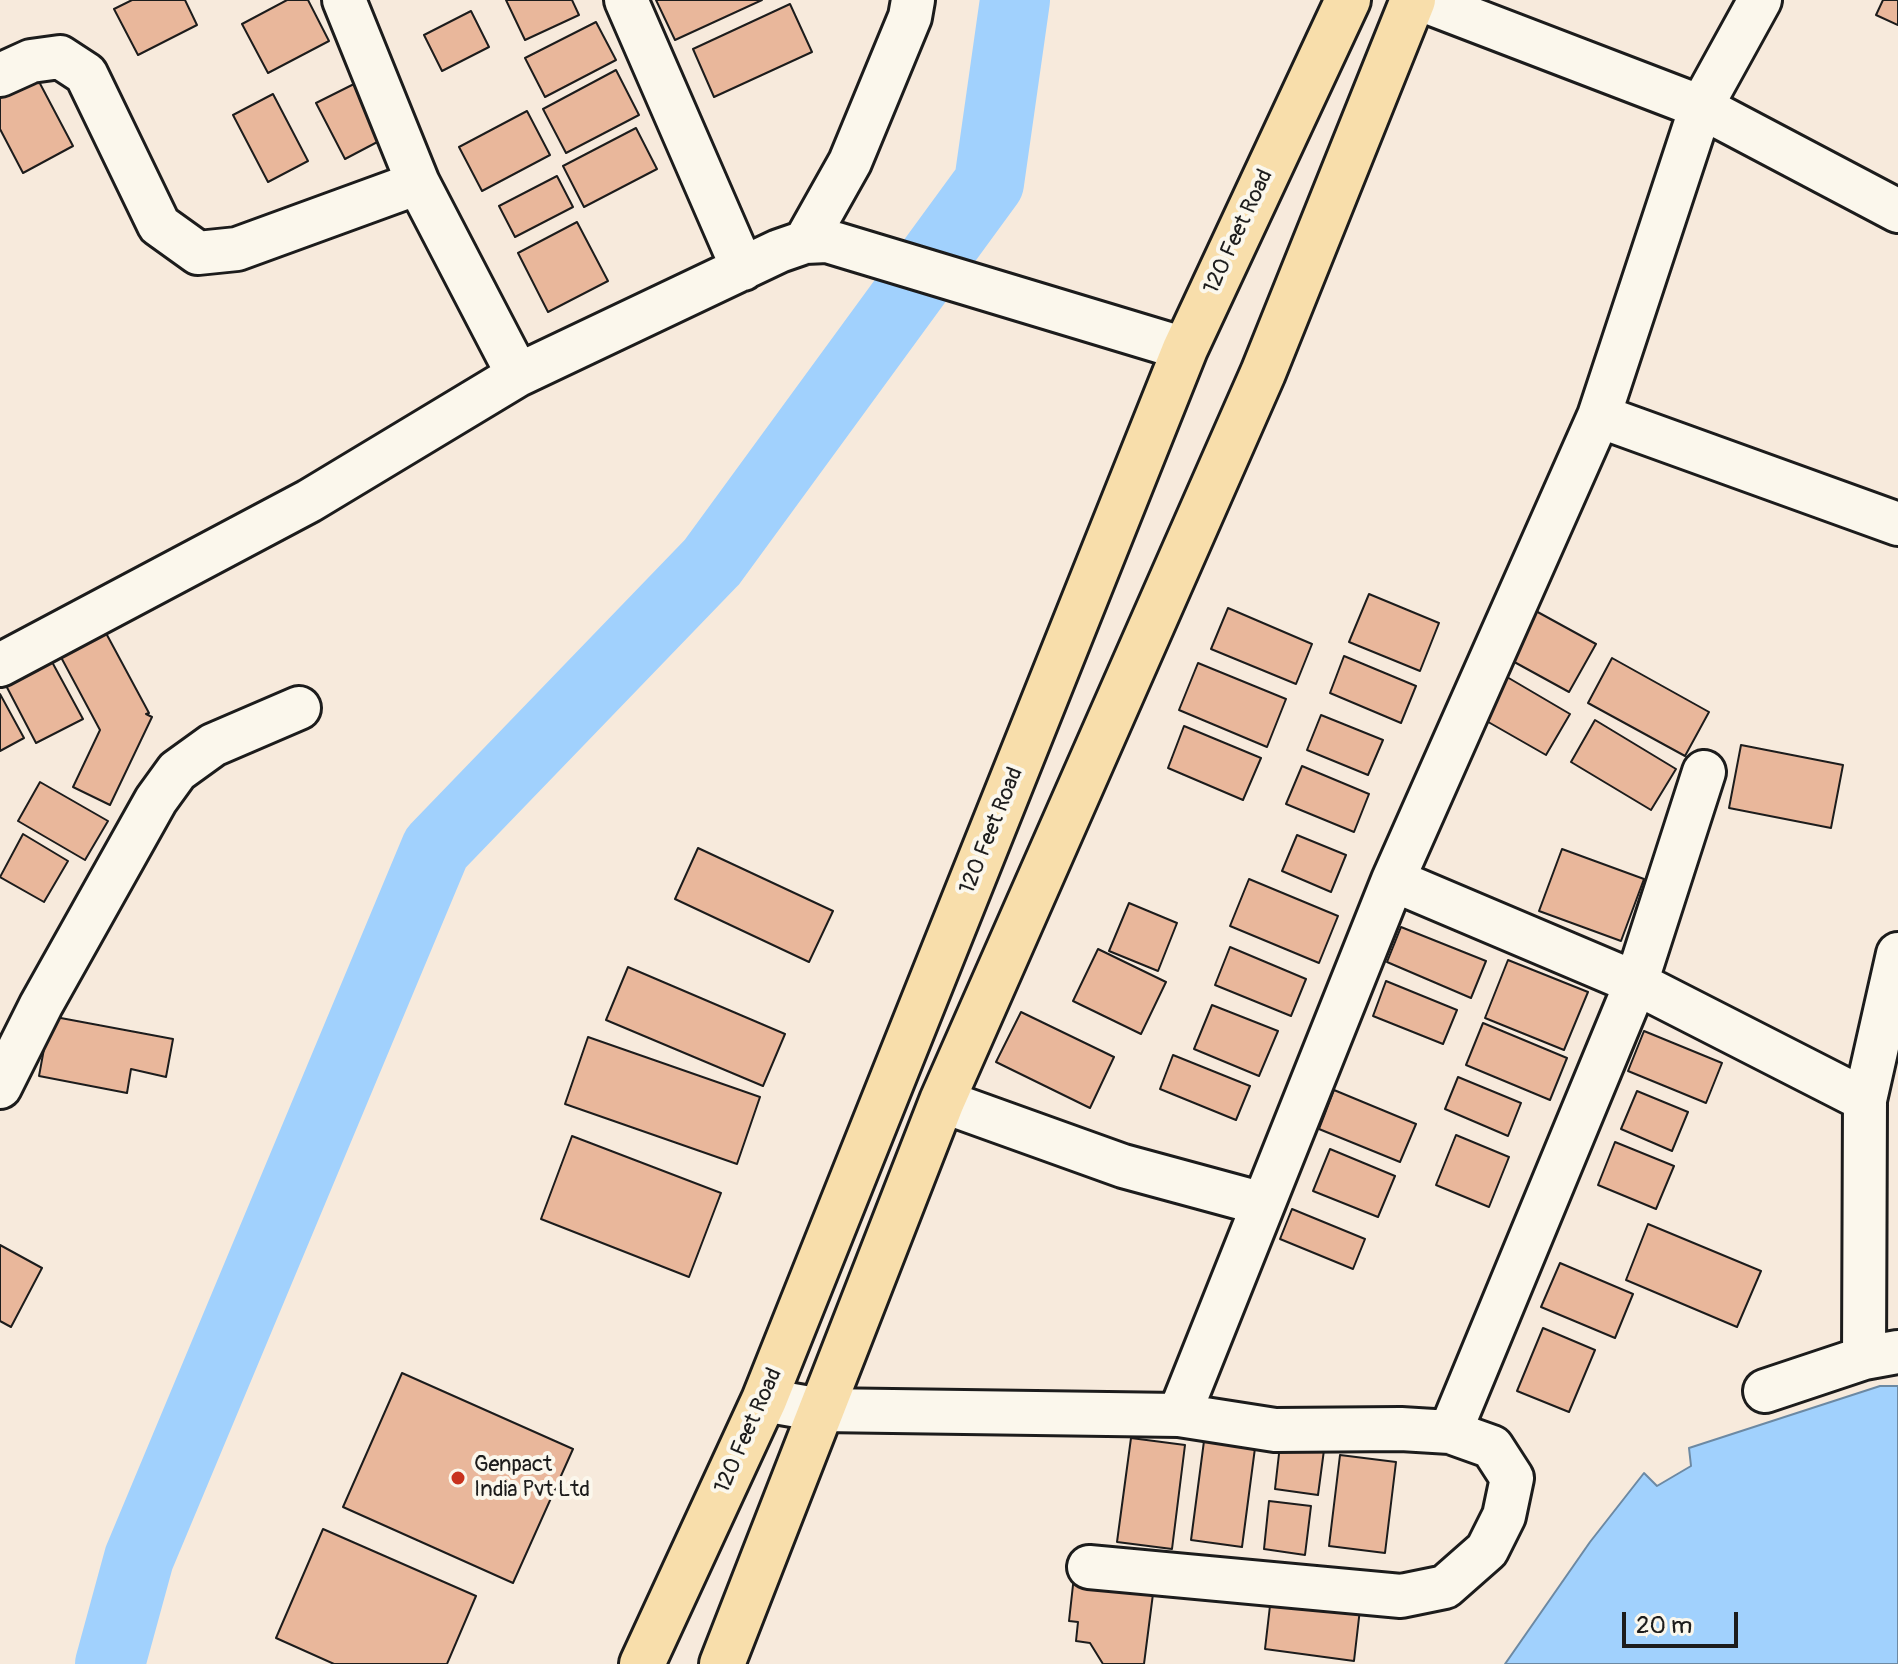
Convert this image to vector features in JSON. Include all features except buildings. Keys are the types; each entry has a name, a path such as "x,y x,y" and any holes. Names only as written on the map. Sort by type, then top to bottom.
{"main road":[{"name":"120 Feet Road","path":"642,1664 764,1400 1185,349 1348,0"},
{"path":"722,1664 942,1101 1263,373 1413,0"},
{"path":"1278,149 1341,179"}],"street":[{"path":"344,0 418,183 518,375"},
{"path":"626,0 743,269"},
{"path":"816,241 910,17 913,0"},
{"path":"1422,0 1701,107 1898,211"},
{"path":"1179,1415 1393,880 1599,416 1701,107 1760,0"},
{"path":"0,75 31,61 60,57 86,74 159,225 198,253 237,249 418,183"},
{"path":"0,665 309,501 518,375 779,251 816,241 1059,309 1185,349"},
{"path":"1599,416 1898,524"},
{"path":"0,1087 41,1005 156,800 177,771 213,745 299,708"},
{"path":"1450,1432 1636,983 1704,772"},
{"path":"1393,880 1636,983 1865,1100"},
{"path":"1765,1391 1881,1355 1865,1100 1898,954"},
{"path":"942,1101 1123,1166 1263,1204"},
{"path":"764,1400 821,1410 1179,1415 1275,1430 1401,1429 1450,1432 1492,1447 1512,1478 1504,1516 1487,1550 1445,1587 1401,1596 1089,1567"}],"water":[{"path":"1880,1386 1898,1386 1898,1664 1505,1664 1590,1542 1644,1473 1657,1486 1691,1466 1689,1448"}],"waterway":[{"path":"110,1664 139,1558 436,848 712,562 989,183 1015,0"}],"place":[{"name":"Genpact India Pvt Ltd","path":"458,1478"}]}
